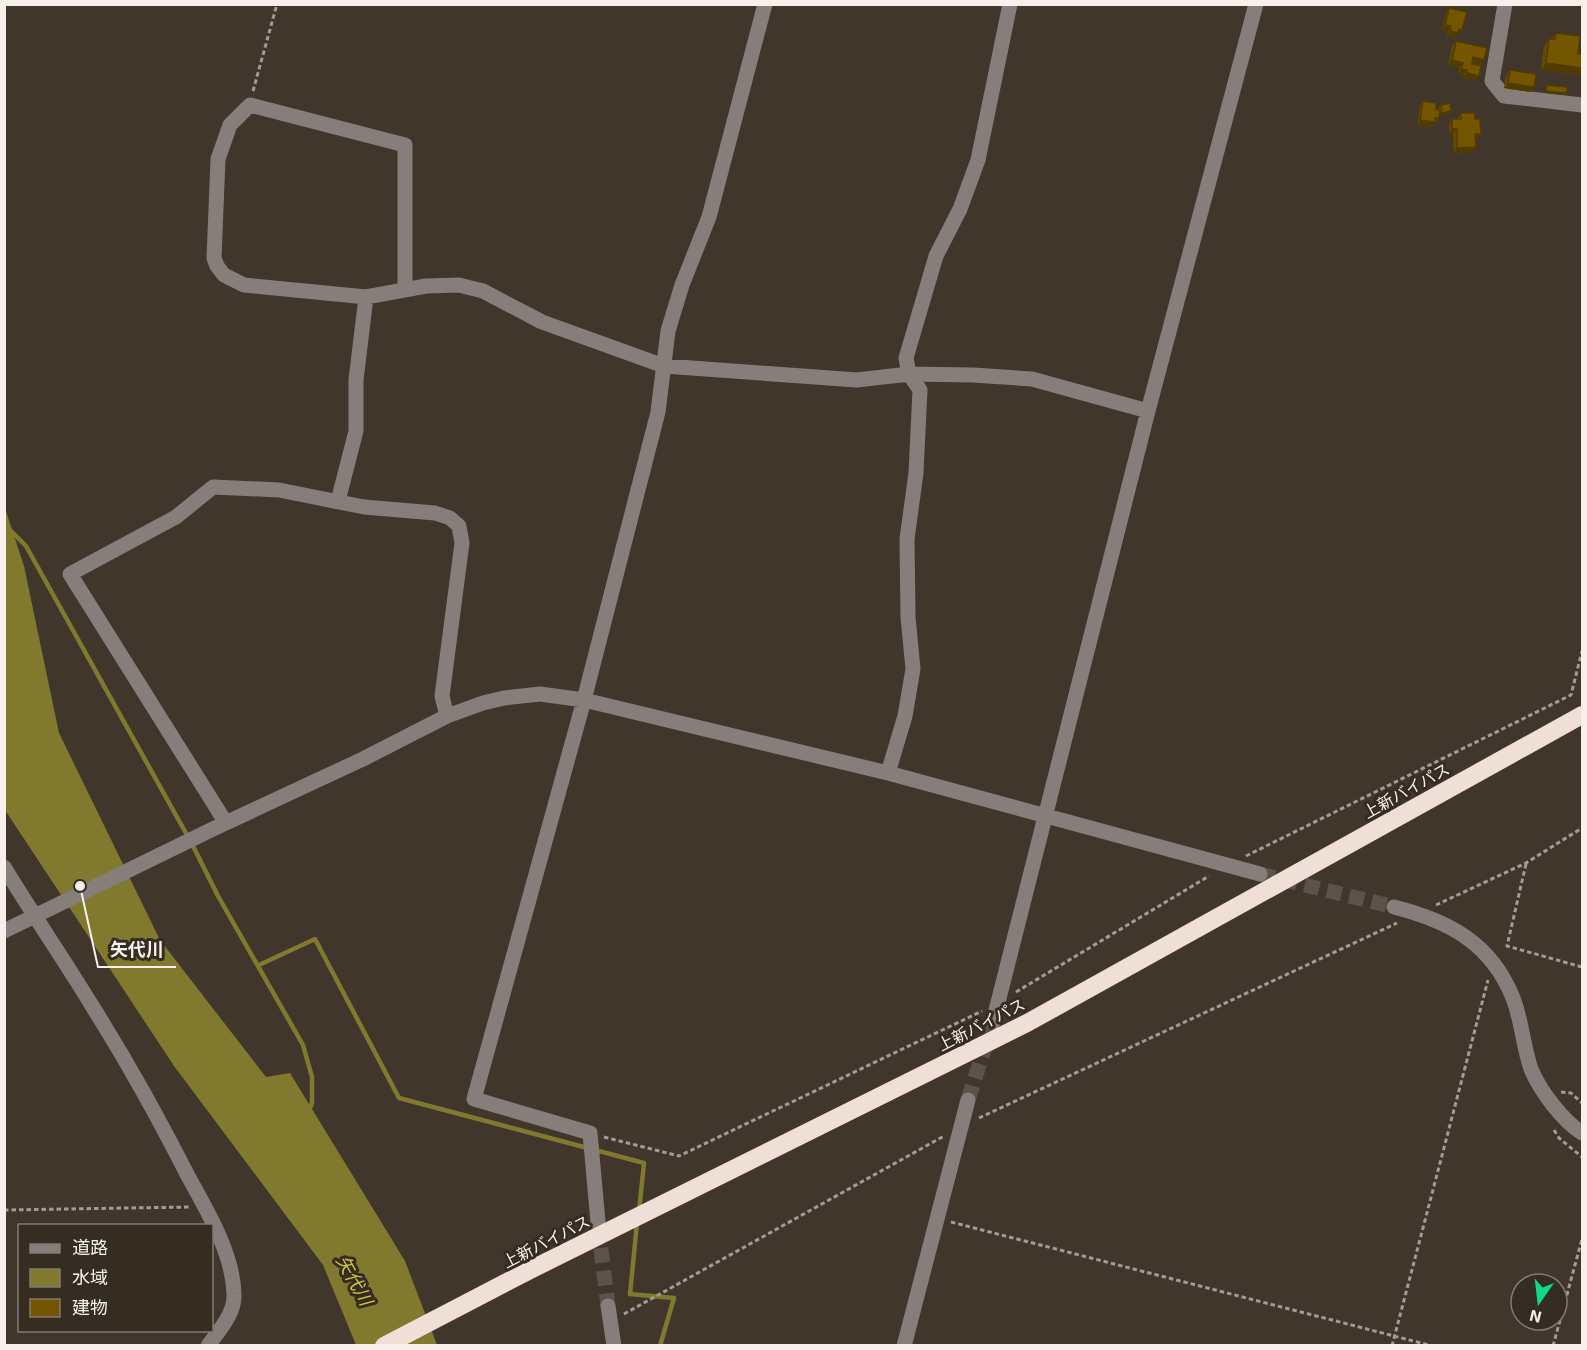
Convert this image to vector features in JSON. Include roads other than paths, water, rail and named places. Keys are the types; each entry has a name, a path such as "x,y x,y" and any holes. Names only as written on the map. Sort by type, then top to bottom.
{"highway":[{"name":"上新バイパス","path":"384,1346 530,1270 1027,1023 1582,715"}],"street":[{"path":"598,1222 590,1133 474,1099 584,700 658,412 668,331 682,285 708,218 765,4"},
{"path":"888,772 905,716 913,669 909,617 908,538 916,473 920,390 909,374 906,358 936,256 960,209 978,160 1010,4"},
{"path":"993,1022 1256,4"},
{"path":"1505,4 1492,81 1504,96 1582,105"},
{"path":"405,288 405,145 250,105 230,125 218,159 214,258 224,275 244,285 366,297 405,288 459,285 483,291 542,322 664,366 858,380 909,374 1032,379 1149,411"},
{"path":"338,501 356,431 356,380 366,297"},
{"path":"220,825 70,574 176,517 213,487 279,490 364,507 435,513 450,518 459,526 462,543 442,696 447,716"},
{"path":"4,931 220,825 363,759 447,716 504,698 540,694 584,700 888,772 1260,874"},
{"path":"4,867 38,915 95,1010 161,1124 212,1224"},
{"path":"1394,907 1419,913 1468,937 1492,964 1513,998 1532,1070 1560,1114 1582,1133"},
{"path":"904,1346 968,1100"},
{"path":"208,1346 229,1317 234,1295 224,1250 213,1226"},
{"path":"608,1306 614,1346"}],"water":[{"path":"4,505 24,566 59,733 160,940 266,1077 290,1073 405,1261 437,1345 356,1345 323,1265 174,1066 5,810"}],"waterway":[{"path":"4,524 26,546 192,844 218,896 303,1045 312,1077 312,1103 309,1111"},
{"path":"259,965 315,939 399,1098 644,1163 639,1212"},
{"path":"637,1223 630,1294 674,1298 660,1346"}],"tunnel":[{"path":"1260,874 1394,907"},
{"path":"968,1100 993,1022"},
{"path":"598,1225 608,1306"}],"place":[{"name":"矢代川","path":"80,886"}]}
